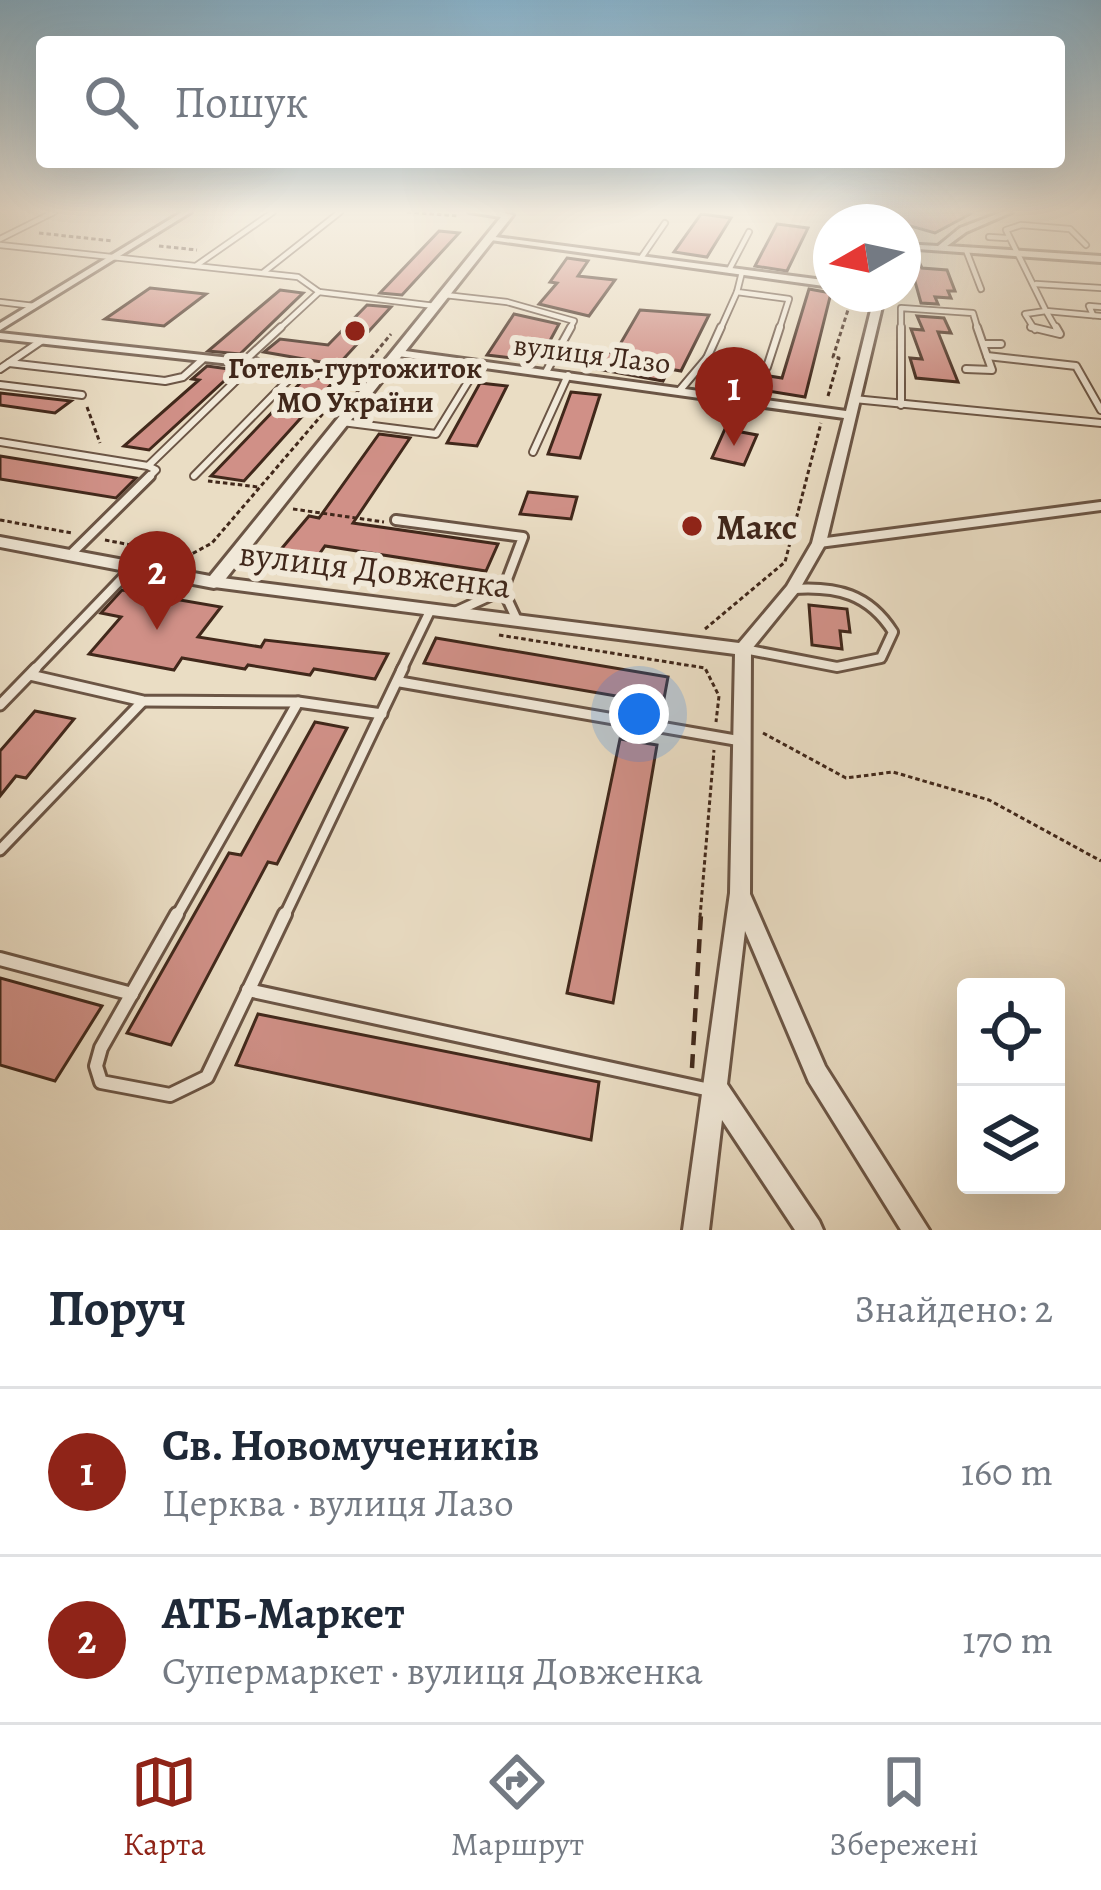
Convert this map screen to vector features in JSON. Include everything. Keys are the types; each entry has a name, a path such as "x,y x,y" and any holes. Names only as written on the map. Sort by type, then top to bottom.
{"street":[{"path":"0,327 92,269"},
{"path":"214,582 465,269"},
{"path":"725,269 813,282"},
{"path":"696,1230 718,1092 740,893 743,649 794,590 819,543 876,312"},
{"path":"0,336 379,376"},
{"name":"вулиця Лазо","path":"398,353 850,415"},
{"name":"вулиця Довженка","path":"0,542 214,582 743,649"},
{"path":"740,893 817,1074 916,1230"},
{"path":"718,1092 810,1230"}],"lane":[{"path":"229,269 298,277 319,292 418,303 507,302 574,321 546,373"},
{"path":"263,273 268,269"},
{"path":"973,269 981,290"},
{"path":"1026,269 1046,311 1060,334 1039,333 1027,323 1025,314 1046,311 1098,313"},
{"path":"680,389 707,358 742,272"},
{"path":"1034,284 1101,288"},
{"path":"241,365 319,292"},
{"path":"707,358 767,367 789,299 737,292"},
{"path":"0,302 34,306"},
{"path":"901,405 901,308 973,313 992,370 966,369"},
{"path":"0,369 41,341"},
{"path":"984,344 1001,344"},
{"path":"987,356 1076,366 1101,410"},
{"path":"9,363 165,381 183,377 202,360"},
{"path":"148,466 256,361"},
{"path":"342,422 436,434 479,364"},
{"path":"194,476 301,367"},
{"path":"533,452 568,375"},
{"path":"0,385 82,394"},
{"path":"854,399 1101,424"},
{"path":"0,442 155,470 70,555"},
{"path":"819,543 1101,506"},
{"path":"396,520 523,537 503,590 454,612"},
{"path":"0,705 133,567"},
{"path":"743,649 818,665 855,666 880,658 890,646 893,632 886,619 862,597 843,589 794,590"},
{"path":"503,590 517,620"},
{"path":"298,702 101,1048 96,1066 101,1082 172,1097 189,1094 207,1076 400,682 430,609"},
{"path":"30,675 143,700 298,702 382,714"},
{"path":"400,682 740,741"},
{"path":"0,850 143,700"},
{"path":"0,959 132,994"},
{"path":"248,990 718,1092"}],"path":[{"path":"0,520 188,556 212,543 418,303"},
{"path":"705,629 785,562 847,312"},
{"path":"82,394 106,459"},
{"path":"291,508 394,524 396,520"},
{"path":"244,568 310,578"},
{"path":"741,721 846,778 905,773 988,800 1101,861"}],"building":[{"path":"402,269 426,269 402,295 380,293"},
{"path":"559,269 582,269 578,276 615,280 589,316 539,304 557,283 550,282"},
{"path":"921,269 947,270 955,291 948,291 951,298 935,297 938,304 921,303"},
{"path":"150,288 206,294 164,326 105,319"},
{"path":"809,289 813,290 813,312 826,312 805,397 706,381 712,367 782,378"},
{"path":"280,290 303,293 240,354 208,351"},
{"path":"367,305 391,307 338,365 264,352 280,339 328,345"},
{"path":"640,310 709,315 681,371 669,369 663,381 581,366 592,350 615,353"},
{"path":"514,314 559,324 539,361 487,355"},
{"path":"917,316 944,318 951,333 938,332 958,382 916,378 910,358 922,359 911,329 923,330"},
{"path":"207,366 236,370 149,450 124,446 199,380 192,379"},
{"path":"306,377 335,380 244,481 211,476"},
{"path":"480,383 507,386 477,446 447,443"},
{"path":"571,392 600,395 580,458 548,454"},
{"path":"0,393 71,401 55,413 0,405"},
{"path":"725,429 757,435 744,465 712,458"},
{"path":"379,434 410,438 353,523 498,544 486,571 325,546 311,566 272,560 309,516 319,518"},
{"path":"0,456 136,478 116,498 0,479"},
{"path":"528,492 577,497 571,519 520,514"},
{"path":"122,590 221,607 198,637 261,647 265,640 388,654 375,679 314,669 310,675 248,665 245,669 182,658 174,670 89,654 121,617 101,613"},
{"path":"809,605 847,609 850,632 840,631 842,649 812,645"},
{"path":"436,638 668,677 663,704 424,663"},
{"path":"35,711 74,719 26,778 16,776 0,796 0,751"},
{"path":"315,722 347,728 277,864 268,862 171,1045 127,1033 229,853 241,855"},
{"path":"620,739 657,745 613,1003 567,993"},
{"path":"0,978 102,1006 55,1081 0,1065"},
{"path":"258,1014 599,1082 591,1140 236,1065"}],"place":[{"name":"Готель-гуртожиток МО України","path":"355,331"},
{"name":"Св. Новомучеників","path":"734,446"},
{"name":"Макс","path":"692,526"},
{"name":"АТБ-Маркет","path":"157,630"}]}
